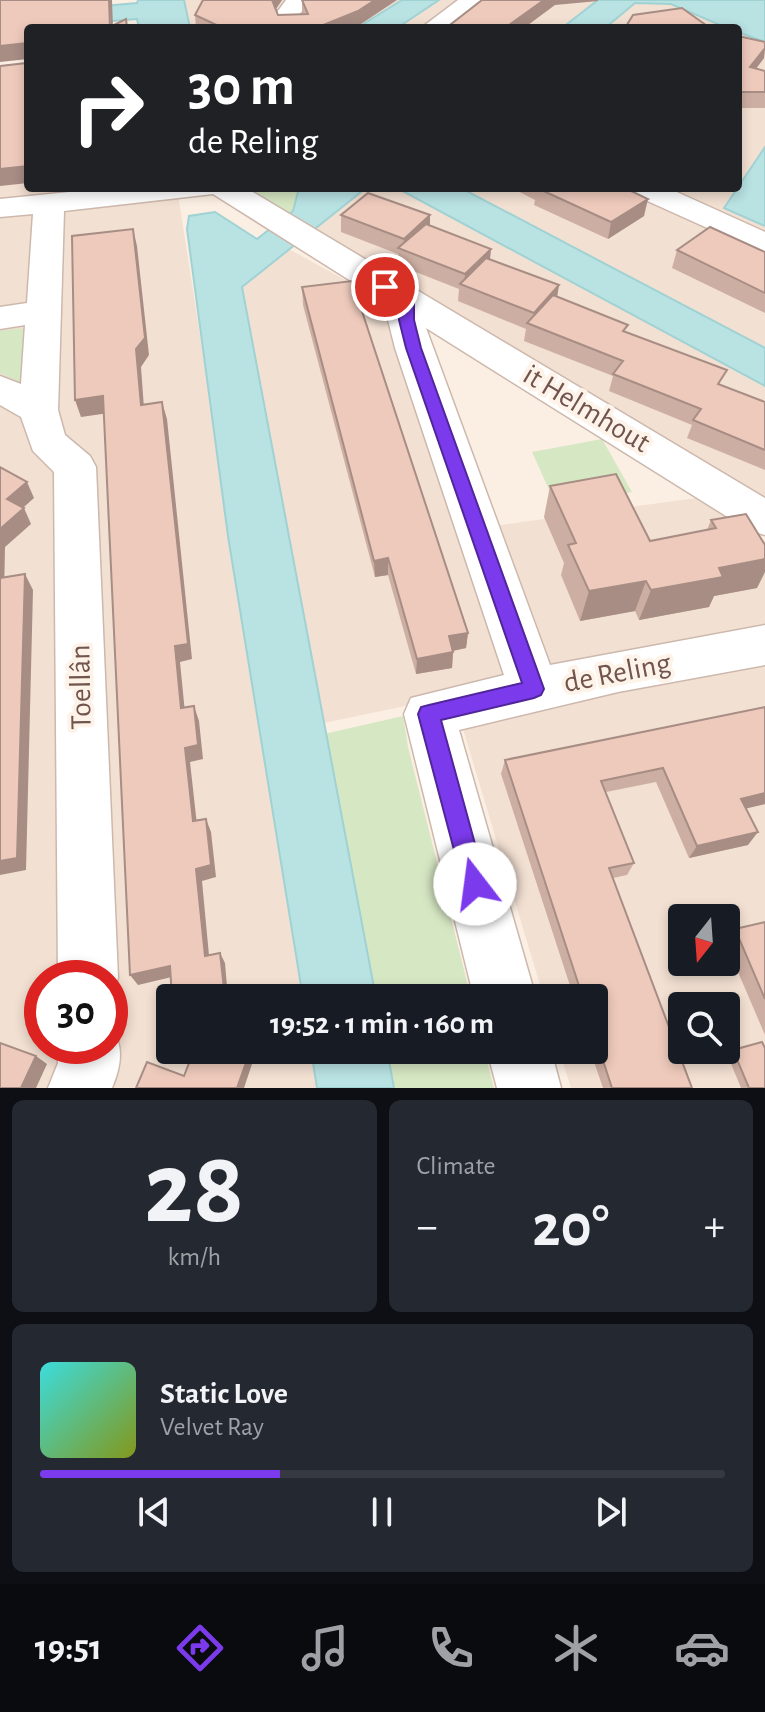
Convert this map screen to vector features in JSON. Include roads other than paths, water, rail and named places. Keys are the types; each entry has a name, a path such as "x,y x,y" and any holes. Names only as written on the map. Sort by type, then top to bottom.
{"street":[{"path":"292,24 287,15 298,0"},
{"path":"439,24 473,0"},
{"path":"0,208 161,192"},
{"name":"it Helmhout","path":"230,192 765,519"},
{"path":"652,192 765,244"},
{"name":"Toellân","path":"49,203 21,315 19,420 75,467 88,960"},
{"path":"407,301 406,320 413,348 534,689"},
{"path":"0,389 19,420"},
{"name":"de Reling","path":"501,984 429,714 534,689 765,645"},
{"path":"80,1088 90,1064"},
{"path":"523,1064 529,1088"}],"water":[{"path":"138,0 184,0 189,24 138,24 137,19 24,26 0,15 137,3"},
{"path":"402,0 439,0 403,24 363,24"},
{"path":"598,0 765,0 765,42 742,33 742,24 718,24 671,4 635,3 610,24 567,24"},
{"path":"765,147 765,226 724,208 735,192 742,192 742,181"},
{"path":"298,192 361,192 242,287 373,984 301,984 228,536 187,229 189,216 215,212 257,239 293,211"},
{"path":"404,192 469,192 765,348 765,386"},
{"path":"313,1064 390,1064 394,1088 317,1088"}]}
